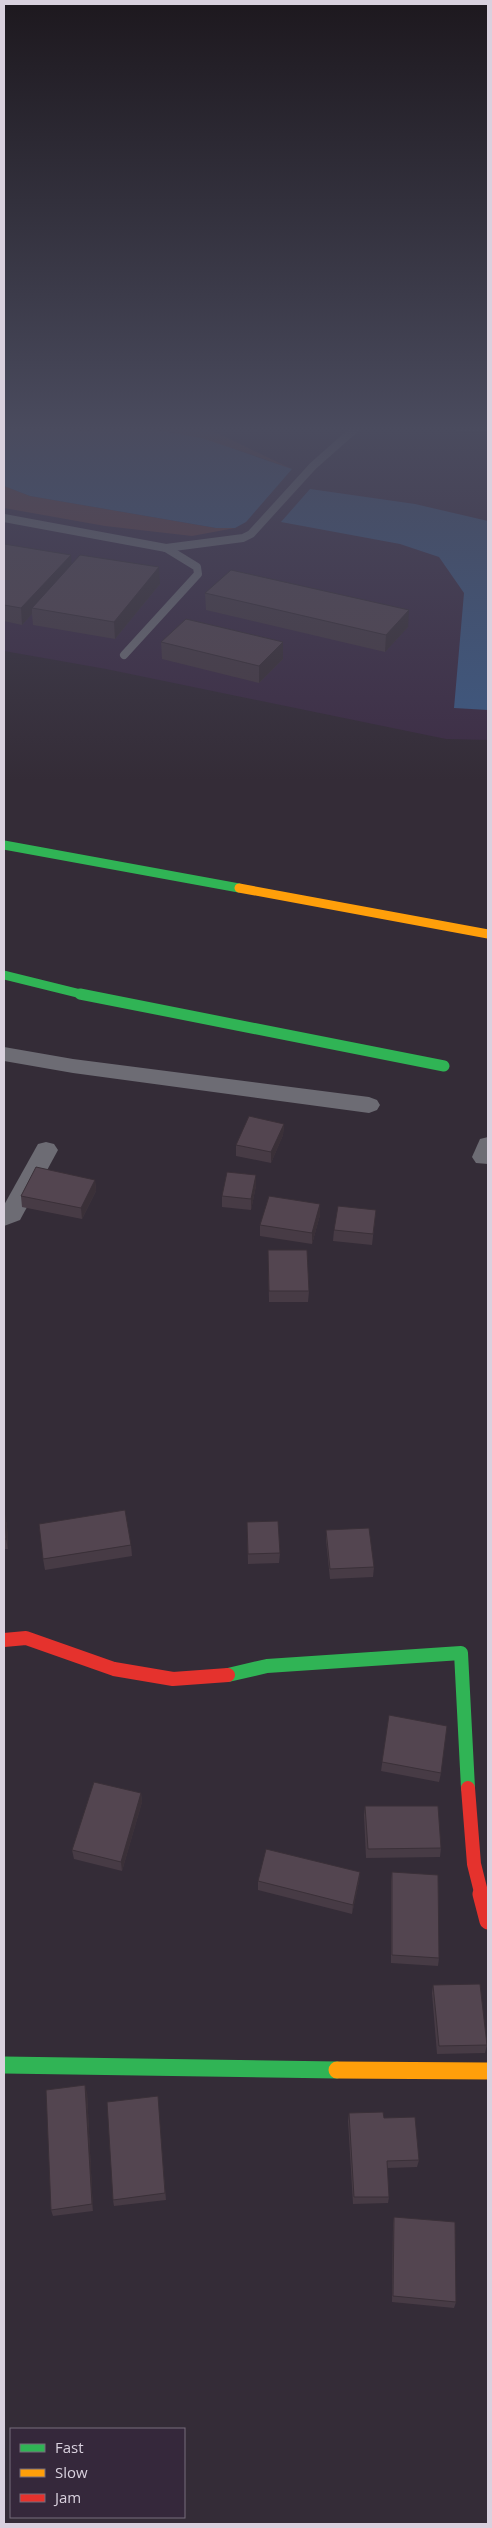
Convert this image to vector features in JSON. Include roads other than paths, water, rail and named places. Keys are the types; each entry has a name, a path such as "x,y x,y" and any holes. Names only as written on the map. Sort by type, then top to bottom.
{"street":[{"path":"4,845 488,934"},
{"path":"4,975 86,995 444,1066"},
{"path":"4,1054 73,1066 369,1105"},
{"path":"4,1217 11,1214 46,1150"},
{"path":"4,1640 26,1638 114,1669 173,1679 218,1677 267,1666 461,1654 464,1736 474,1864 488,1921"},
{"path":"4,2064 23,2067 488,2071"}],"lane":[{"path":"150,545 166,548 189,545"},
{"path":"124,655 198,574 197,567 166,548"}],"water":[{"path":"403,545 488,545 488,710 454,708 464,593 439,557"}]}
